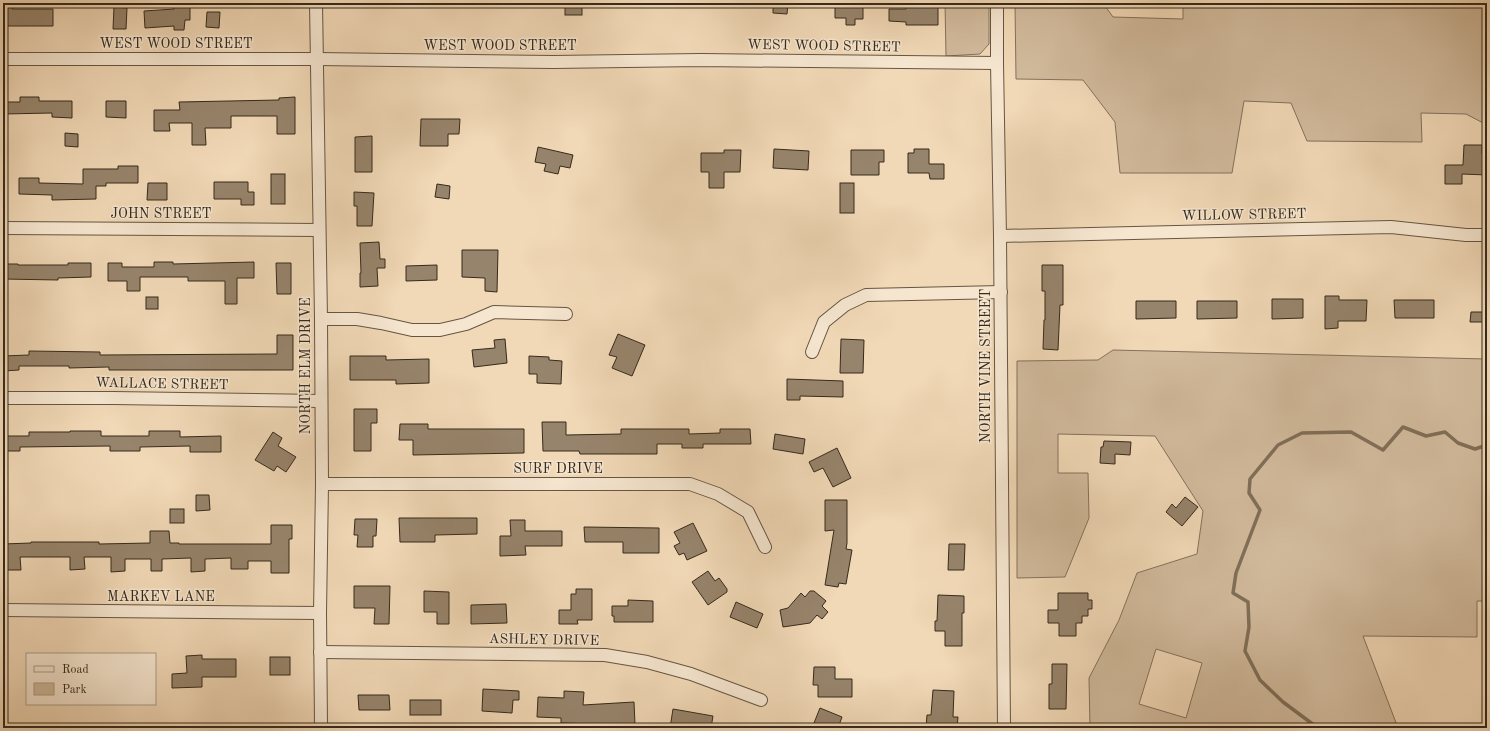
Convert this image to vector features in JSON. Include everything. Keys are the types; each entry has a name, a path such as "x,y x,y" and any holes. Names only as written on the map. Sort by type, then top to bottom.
{"street":[{"name":"NORTH ELM DRIVE","path":"316,3 321,319 322,484 320,652 322,728"},
{"name":"NORTH VINE STREET","path":"997,3 1001,292 1004,728"},
{"name":"WEST WOOD STREET","path":"3,59 317,59 553,62 708,60 997,63"},
{"name":"WILLOW STREET","path":"1000,236 1391,227 1466,235 1487,235"},
{"name":"JOHN STREET","path":"3,228 320,230"},
{"path":"812,352 824,322 845,305 866,295 1001,292"},
{"path":"321,319 357,319 412,330 440,330 466,324 494,312 566,314"},
{"name":"WALLACE STREET","path":"3,398 321,401"},
{"name":"SURF DRIVE","path":"322,484 690,484 718,494 748,512 765,547"},
{"name":"MARKEV LANE","path":"3,610 320,613"},
{"name":"ASHLEY DRIVE","path":"320,652 605,655 647,662 691,674 761,700"}],"green space":[{"path":"945,3 989,3 989,44 980,54 946,56"},
{"path":"1015,3 1103,3 1113,17 1183,19 1183,3 1487,3 1487,125 1466,114 1421,113 1422,142 1307,141 1291,103 1244,101 1232,173 1120,173 1115,122 1083,80 1016,79"},
{"path":"1113,350 1487,359 1487,601 1477,601 1477,637 1363,636 1398,728 1090,728 1089,678 1119,620 1137,573 1197,554 1203,511 1155,436 1058,434 1058,473 1088,473 1089,518 1065,577 1017,578 1017,361 1098,360","holes":["1156,649 1202,663 1186,718 1139,704"]}],"building":[{"path":"175,3 190,3 190,20 185,20 184,30 174,30 174,26 145,28 144,11 174,9"},
{"path":"565,3 582,3 582,15 565,15"},
{"path":"773,3 788,3 787,14 773,13"},
{"path":"863,3 863,19 855,19 855,25 846,25 846,18 835,18 835,4"},
{"path":"3,5 13,5 12,9 53,9 53,26 3,26"},
{"path":"906,6 938,6 938,25 906,25 906,22 889,21 889,9 906,9"},
{"path":"114,7 127,8 126,29 113,29"},
{"path":"207,12 220,12 219,28 206,27"},
{"path":"20,97 39,97 39,101 72,101 72,118 52,117 52,113 3,114 3,102 20,102"},
{"path":"295,97 295,134 277,134 277,116 231,116 231,128 205,128 206,145 192,145 192,123 169,123 170,131 154,131 154,110 180,110 179,102 279,100 279,98"},
{"path":"106,101 126,101 126,118 106,117"},
{"path":"421,119 460,119 459,134 448,134 448,146 420,146"},
{"path":"65,133 78,134 78,147 65,146"},
{"path":"372,136 372,172 355,172 355,137"},
{"path":"1464,145 1482,145 1482,154 1487,154 1487,175 1462,174 1462,184 1445,184 1445,165 1463,165"},
{"path":"538,147 573,155 570,168 560,166 558,174 544,171 546,164 535,162"},
{"path":"774,149 809,151 808,170 773,168"},
{"path":"914,149 929,149 929,164 944,164 944,179 930,179 929,173 908,173 908,153 914,153"},
{"path":"724,150 741,150 740,172 724,172 724,188 709,188 709,172 701,172 701,153 724,153"},
{"path":"851,150 884,150 884,162 879,162 879,175 851,175"},
{"path":"118,166 138,166 138,183 106,183 106,186 96,186 96,199 52,200 52,195 19,194 19,178 39,178 39,183 83,184 83,169 118,169"},
{"path":"271,174 285,174 285,204 271,204"},
{"path":"214,182 248,182 248,192 254,192 254,205 241,205 241,199 214,199"},
{"path":"148,183 167,183 167,200 147,200"},
{"path":"840,183 854,183 854,213 840,213"},
{"path":"437,184 450,186 449,199 435,197"},
{"path":"354,192 374,193 372,226 357,226 357,206 354,206"},
{"path":"379,242 380,259 385,259 385,268 377,268 378,286 360,287 360,243"},
{"path":"462,250 498,250 497,292 485,291 485,278 462,277"},
{"path":"154,262 173,262 173,264 254,262 254,278 237,278 237,304 225,304 225,281 188,281 188,277 140,277 140,291 127,291 127,281 108,281 108,263 122,263 122,267 154,267"},
{"path":"68,263 91,263 91,277 58,278 58,280 3,279 3,264 68,265"},
{"path":"276,263 291,263 291,294 277,294"},
{"path":"437,265 437,280 406,281 406,266"},
{"path":"1042,265 1063,265 1063,305 1060,305 1058,350 1043,349 1045,291 1042,291"},
{"path":"1325,296 1339,296 1339,300 1367,300 1366,321 1338,321 1338,328 1325,329"},
{"path":"146,297 158,297 158,309 146,309"},
{"path":"1272,299 1303,299 1303,318 1272,319"},
{"path":"1394,300 1434,300 1434,318 1395,318"},
{"path":"1136,301 1176,301 1176,318 1136,319"},
{"path":"1197,301 1237,301 1237,318 1197,319"},
{"path":"1471,312 1487,312 1487,322 1470,322"},
{"path":"618,334 645,345 632,376 612,368 617,357 609,355"},
{"path":"277,335 293,335 293,370 109,370 109,367 69,368 69,366 19,366 19,370 3,371 3,356 29,355 29,351 100,352 100,355 277,354"},
{"path":"505,339 507,363 474,367 472,350 495,348 494,340"},
{"path":"841,339 864,340 863,373 840,373"},
{"path":"350,356 386,356 386,360 429,359 429,383 396,384 396,380 350,380"},
{"path":"529,356 549,357 549,360 562,361 561,384 537,383 537,374 529,374"},
{"path":"787,379 843,381 843,397 800,396 800,400 787,400"},
{"path":"354,409 377,409 377,423 371,423 371,451 354,451"},
{"path":"542,422 566,422 566,435 621,434 621,429 689,429 689,434 720,433 720,429 750,429 751,444 703,444 703,448 682,448 682,444 657,444 657,454 580,454 579,451 543,451"},
{"path":"400,424 428,424 428,429 524,429 524,453 413,455 413,440 399,440"},
{"path":"101,431 101,436 149,436 149,431 180,431 180,437 221,436 221,452 190,452 190,446 140,447 140,451 110,451 110,446 20,447 20,451 3,451 3,436 29,436 29,432"},
{"path":"273,432 282,438 278,446 296,457 286,472 277,466 274,471 255,460"},
{"path":"775,434 805,439 803,454 773,449"},
{"path":"1104,441 1131,442 1130,455 1115,454 1115,464 1100,463 1101,447 1103,447"},
{"path":"837,448 851,478 833,487 823,468 814,472 809,462"},
{"path":"196,495 209,495 210,510 196,511"},
{"path":"1185,497 1198,507 1182,526 1166,512 1172,504 1176,508"},
{"path":"825,500 847,500 846,549 852,550 846,584 839,583 838,587 825,585 834,530 825,531"},
{"path":"170,509 184,509 184,523 170,523"},
{"path":"399,518 477,518 477,534 435,535 435,542 400,542"},
{"path":"355,519 377,519 376,536 373,536 373,547 357,547 358,535 354,535"},
{"path":"510,520 525,520 525,531 562,531 562,546 525,546 526,555 500,556 500,536 511,536"},
{"path":"693,523 707,551 687,560 684,553 679,555 674,546 680,543 674,532"},
{"path":"271,525 292,525 292,539 289,539 289,573 271,573 271,561 248,561 248,569 231,569 231,558 205,559 205,571 191,572 191,558 162,559 162,571 151,571 151,559 125,559 125,571 111,572 111,557 84,557 85,569 70,570 70,557 20,557 21,570 3,570 3,544 31,542 99,542 99,544 150,543 150,531 169,531 170,543 271,544"},
{"path":"584,527 659,528 659,553 623,553 623,542 585,542"},
{"path":"949,544 965,544 964,570 948,570"},
{"path":"708,571 715,581 719,578 727,589 727,592 708,605 692,582"},
{"path":"354,586 390,586 389,624 374,624 375,608 354,608"},
{"path":"576,589 592,589 592,620 577,620 578,624 559,624 559,610 571,610 571,594 576,594"},
{"path":"424,591 449,592 449,624 437,624 437,612 424,612"},
{"path":"810,591 814,591 826,601 822,606 828,612 822,619 817,615 810,623 783,627 780,610 788,608 801,593 805,597"},
{"path":"1058,593 1088,593 1088,600 1092,600 1092,609 1088,609 1088,616 1082,616 1082,623 1076,623 1076,636 1059,636 1059,623 1048,623 1048,610 1058,610"},
{"path":"938,595 964,596 964,613 962,613 962,646 945,646 945,631 935,631"},
{"path":"628,600 653,601 653,622 614,622 614,616 612,616 612,606 628,606"},
{"path":"736,602 763,614 757,628 730,617"},
{"path":"506,604 507,623 471,624 471,605"},
{"path":"202,655 202,659 236,659 236,677 202,677 202,687 172,688 172,674 187,673 186,656"},
{"path":"270,657 290,657 290,675 270,675"},
{"path":"1052,664 1067,664 1066,709 1049,709 1049,684 1052,684"},
{"path":"814,667 835,667 835,679 852,679 852,697 818,697 818,685 813,685"},
{"path":"483,689 519,691 519,700 513,700 512,713 482,711"},
{"path":"933,690 954,691 953,717 958,717 957,728 926,728 927,715 931,715"},
{"path":"564,691 584,692 583,705 634,702 635,725 596,726 596,724 561,723 561,718 537,717 538,697 564,698"},
{"path":"358,695 389,695 390,710 359,710"},
{"path":"410,700 441,700 441,715 410,715"},
{"path":"820,708 842,717 838,728 812,728"},
{"path":"673,709 713,716 711,728 670,728"}],"waterway":[{"path":"1318,728 1283,702 1260,680 1245,651 1249,627 1248,602 1233,593 1236,573 1260,510 1249,493 1250,479 1278,445 1302,433 1351,432 1383,450 1403,427 1426,436 1445,432 1458,443 1475,449 1487,445"}]}
